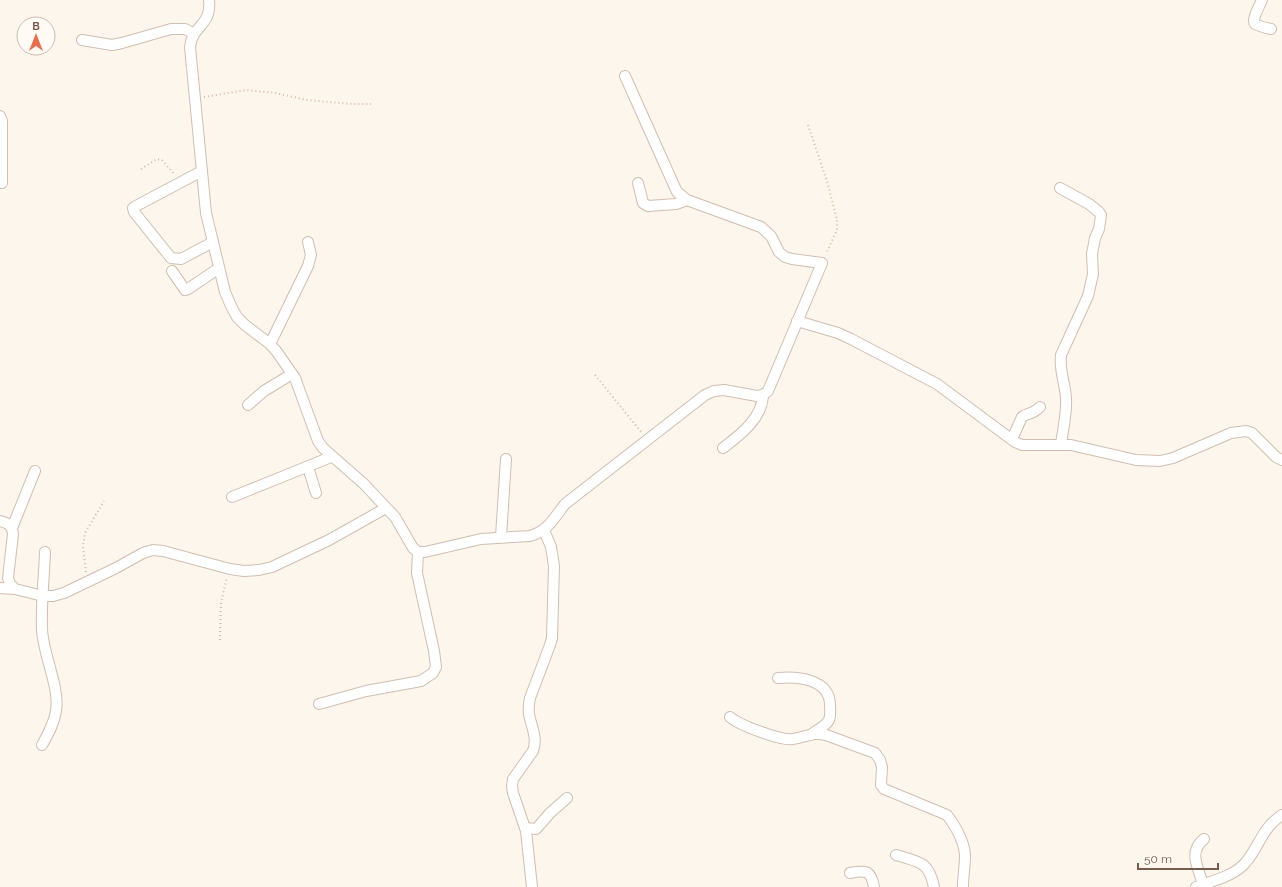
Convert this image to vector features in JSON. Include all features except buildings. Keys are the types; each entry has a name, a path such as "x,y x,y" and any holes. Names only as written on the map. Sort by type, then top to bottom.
{"street":[{"path":"209,0 209,13 205,21 193,33 190,47 206,213 225,292 230,306 245,325 270,344 292,374 298,386 318,441 331,457 364,484 400,523 413,548 418,552 425,552 480,539 530,536 537,534 548,526 565,504 705,395 714,391 724,390 757,396 763,395 768,390 822,263 785,257 779,252 771,236 761,227 688,200 677,192 625,76"},
{"path":"1262,0 1254,21 1255,24 1271,29"},
{"path":"82,40 112,45 172,29 185,29 193,33"},
{"path":"0,116 2,121 2,183"},
{"path":"202,170 133,208 134,212 171,258 181,259 213,242"},
{"path":"638,183 643,203 648,206 676,204 688,200"},
{"path":"1060,188 1089,204 1101,215 1092,254 1094,274 1088,296 1061,355 1060,365 1065,386 1066,400 1061,444"},
{"path":"270,344 308,266 311,254 308,242"},
{"path":"172,271 185,290 219,268"},
{"path":"798,321 838,333 937,384 1022,445 1071,445 1136,460 1160,461 1173,458 1231,433 1246,431 1252,433 1276,457 1282,460"},
{"path":"248,405 264,391 292,374"},
{"path":"723,448 748,427 762,405 763,395"},
{"path":"1012,439 1022,417 1032,413 1040,407"},
{"path":"232,497 331,457"},
{"path":"502,537 506,459"},
{"path":"308,467 316,493"},
{"path":"12,528 35,471"},
{"path":"0,588 16,589 43,596 53,596 64,593 88,582 143,553 153,550 163,551 230,569 259,570 272,567 329,540 386,508"},
{"path":"0,521 8,523 12,528 13,534 8,578 10,584 16,589"},
{"path":"532,887 528,838 512,786 513,779 534,751 535,741 529,714 530,698 552,638 554,566 551,548 544,530"},
{"path":"42,745 51,729 56,710 55,688 44,647 42,629 45,552"},
{"path":"319,704 366,691 421,681 433,673 436,667 434,651 417,573 418,552"},
{"path":"778,678 788,677 807,680 817,684 828,694 830,698 829,718 823,726 812,734"},
{"path":"730,717 774,737 793,739 812,734 826,735 875,753 880,760 882,767 881,785 884,789 947,815 960,834 965,854 963,887"},
{"path":"526,828 536,829 550,813 567,798"},
{"path":"1204,839 1198,844 1195,854 1199,886 1231,874 1239,869 1246,862 1267,827 1282,815"},
{"path":"896,855 920,862 928,868 932,876 934,887"},
{"path":"850,873 863,872 869,874 872,877 874,887"}],"path":[{"path":"195,99 246,90 275,93 307,100 371,104"},
{"path":"808,125 827,181 837,220 837,230 822,263"},
{"path":"141,170 157,159 160,159 181,182"},
{"path":"595,375 647,440"},
{"path":"88,582 83,546 85,533 104,501"},
{"path":"220,640 222,604 226,581 230,569"}]}
